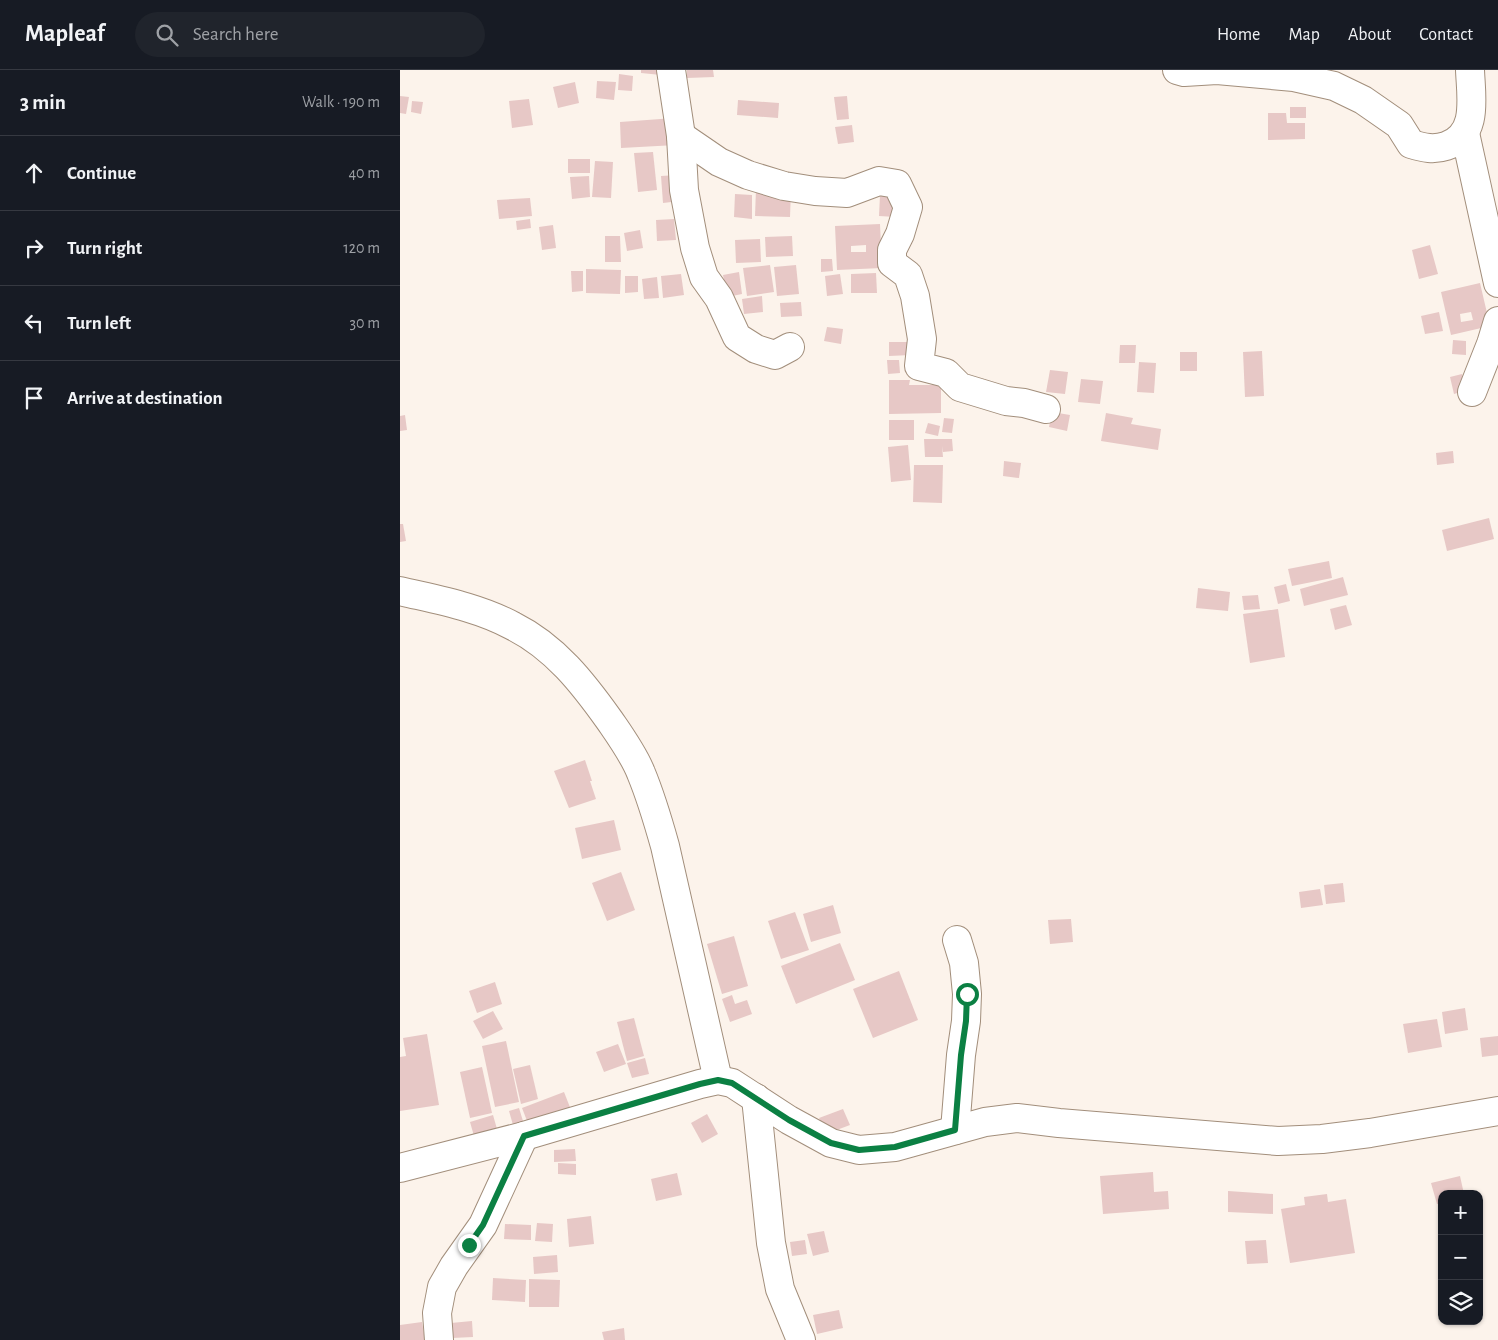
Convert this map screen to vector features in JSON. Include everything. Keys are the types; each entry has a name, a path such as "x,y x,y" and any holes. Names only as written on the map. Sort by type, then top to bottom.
{"street":[{"path":"671,70 681,136 684,190 694,248 704,277 719,298 737,337 756,349 775,355 790,347"},
{"path":"1177,70 1184,72 1217,70 1294,77 1334,86 1363,100 1400,125 1411,144 1427,149 1440,148 1451,144 1460,140 1465,133 1469,122 1471,106 1470,70"},
{"path":"1465,133 1498,283"},
{"path":"681,136 719,162 748,175 784,186 815,191 847,193 880,181 897,184 908,207 900,234 892,250 892,263 908,275 914,296 922,339 919,366 946,373 960,387 1006,401 1024,403 1046,409"},
{"path":"1472,392 1498,321"},
{"path":"400,591 464,606 513,626 552,651 586,687 619,734 640,771 655,811 665,846 718,1080"},
{"path":"955,1130 967,994 964,962 957,940"},
{"path":"400,1168 524,1136 718,1080 732,1083 789,1120 831,1143 859,1150 895,1147 985,1122 1017,1118 1278,1141 1370,1133 1498,1111"},
{"path":"756,1098 771,1243 780,1289 801,1340"},
{"path":"439,1340 437,1313 442,1287 454,1266 483,1225 524,1136"}],"building":[{"path":"641,70 662,70 661,75 641,73"},
{"path":"687,70 713,70 714,77 687,78"},
{"path":"619,74 633,76 632,91 618,90"},
{"path":"597,81 616,82 614,100 596,98"},
{"path":"575,82 579,103 558,108 553,87"},
{"path":"400,96 409,97 406,114 400,113"},
{"path":"847,96 849,119 837,120 834,97"},
{"path":"529,99 533,125 512,128 509,101"},
{"path":"738,100 779,103 778,118 737,115"},
{"path":"412,101 423,102 421,114 411,112"},
{"path":"1290,107 1306,107 1306,118 1290,118"},
{"path":"1268,113 1286,113 1287,123 1305,123 1305,139 1268,140"},
{"path":"674,118 676,145 621,148 620,122"},
{"path":"852,125 854,142 838,144 835,127"},
{"path":"653,152 657,190 638,192 634,153"},
{"path":"568,159 590,159 590,173 568,173"},
{"path":"595,161 613,162 611,198 592,197"},
{"path":"677,175 680,201 663,203 661,176"},
{"path":"589,176 590,197 572,199 570,177"},
{"path":"756,189 791,190 790,217 755,216"},
{"path":"735,194 752,195 752,219 734,217"},
{"path":"880,195 897,196 896,217 879,216"},
{"path":"530,198 532,216 499,219 497,200"},
{"path":"530,219 531,228 517,230 516,221"},
{"path":"674,219 676,240 657,241 656,220"},
{"path":"880,224 882,268 837,270 835,226","holes":["866,245 866,252 851,252 851,246"]},
{"path":"553,225 556,248 542,250 539,227"},
{"path":"640,230 643,248 627,251 624,233"},
{"path":"605,236 620,236 621,262 605,262"},
{"path":"792,236 793,256 766,257 765,237"},
{"path":"760,239 761,262 736,263 735,240"},
{"path":"1430,245 1438,274 1419,279 1412,250"},
{"path":"821,259 832,259 833,271 821,272"},
{"path":"770,265 774,292 747,296 743,268"},
{"path":"796,265 799,294 777,296 774,267"},
{"path":"586,269 621,270 620,294 586,293"},
{"path":"571,271 583,271 583,291 572,292"},
{"path":"739,272 742,294 727,297 723,275"},
{"path":"876,273 877,293 851,293 851,274"},
{"path":"681,274 684,295 663,298 661,276"},
{"path":"840,274 843,294 827,296 825,276"},
{"path":"625,276 638,276 638,292 625,293"},
{"path":"657,277 659,298 644,299 642,279"},
{"path":"1480,283 1490,326 1451,335 1441,292","holes":["1471,312 1473,320 1461,322 1460,314"]},
{"path":"762,296 763,312 744,314 742,299"},
{"path":"801,302 802,316 781,317 780,303"},
{"path":"1439,312 1443,331 1425,334 1421,316"},
{"path":"827,327 843,329 841,344 824,341"},
{"path":"1453,340 1466,341 1466,355 1452,354"},
{"path":"889,342 911,342 911,355 889,356"},
{"path":"1120,345 1136,345 1135,363 1119,363"},
{"path":"1262,351 1264,396 1245,397 1243,352"},
{"path":"1180,352 1197,352 1197,371 1180,371"},
{"path":"887,360 899,360 900,373 888,374"},
{"path":"1139,362 1156,363 1154,393 1137,392"},
{"path":"1050,370 1068,372 1065,394 1046,392"},
{"path":"1462,374 1467,390 1454,394 1450,377"},
{"path":"1081,379 1103,381 1100,404 1078,402"},
{"path":"889,380 910,380 909,385 941,385 941,413 889,414"},
{"path":"1052,412 1070,415 1067,431 1049,427"},
{"path":"1106,413 1133,418 1131,424 1161,429 1158,450 1101,441"},
{"path":"405,415 407,430 400,431 400,416"},
{"path":"944,418 954,419 952,433 942,432"},
{"path":"889,420 914,420 914,440 889,440"},
{"path":"928,423 940,426 938,436 925,433"},
{"path":"924,439 952,439 953,451 943,452 942,446 943,457 925,457"},
{"path":"908,445 911,480 891,482 888,447"},
{"path":"1453,451 1454,463 1437,465 1436,453"},
{"path":"1004,461 1021,463 1019,478 1003,476"},
{"path":"914,465 943,465 942,503 913,502"},
{"path":"1489,518 1494,539 1447,551 1442,530"},
{"path":"400,524 403,524 406,541 400,542"},
{"path":"1329,561 1332,578 1292,586 1288,569"},
{"path":"1343,577 1348,595 1304,606 1300,589"},
{"path":"1286,584 1290,601 1278,604 1274,587"},
{"path":"1198,588 1230,592 1228,611 1196,608"},
{"path":"1258,595 1260,609 1244,610 1242,596"},
{"path":"1346,605 1352,625 1335,630 1330,609"},
{"path":"1278,609 1285,657 1250,663 1243,614"},
{"path":"585,760 596,799 569,808 554,771"},
{"path":"614,820 621,850 582,859 575,828"},
{"path":"621,872 635,910 607,921 592,883"},
{"path":"1343,883 1345,902 1326,904 1324,885"},
{"path":"1320,889 1323,905 1301,908 1299,892"},
{"path":"833,905 841,933 811,942 803,914"},
{"path":"795,912 809,950 781,959 768,921"},
{"path":"1071,919 1073,942 1050,944 1048,920"},
{"path":"734,936 748,986 722,994 707,944"},
{"path":"840,943 855,980 796,1004 781,966"},
{"path":"899,971 918,1020 873,1038 853,989"},
{"path":"495,982 502,1004 477,1013 469,991"},
{"path":"732,995 735,1004 747,1000 752,1014 730,1022 722,999"},
{"path":"1465,1008 1468,1030 1445,1034 1442,1012"},
{"path":"493,1011 503,1029 483,1039 473,1021"},
{"path":"634,1018 644,1056 627,1061 617,1022"},
{"path":"1437,1019 1442,1047 1408,1053 1403,1024"},
{"path":"427,1034 439,1105 400,1111 400,1057 406,1056 403,1038"},
{"path":"1498,1036 1498,1055 1482,1057 1480,1038"},
{"path":"506,1041 519,1102 495,1107 482,1046"},
{"path":"618,1044 626,1064 604,1072 596,1052"},
{"path":"645,1058 649,1074 632,1078 627,1063"},
{"path":"530,1065 538,1099 521,1104 513,1069"},
{"path":"482,1067 492,1113 470,1118 460,1072"},
{"path":"564,1092 573,1115 531,1131 522,1108"},
{"path":"519,1108 523,1121 513,1125 509,1111"},
{"path":"843,1109 850,1125 826,1134 819,1118"},
{"path":"707,1114 718,1134 702,1143 691,1123"},
{"path":"493,1115 497,1129 474,1136 470,1122"},
{"path":"575,1149 576,1161 554,1162 554,1150"},
{"path":"558,1163 576,1164 576,1175 558,1174"},
{"path":"1153,1172 1154,1192 1168,1191 1169,1209 1103,1214 1100,1176"},
{"path":"677,1173 682,1195 656,1201 651,1179"},
{"path":"1460,1176 1463,1190 1438,1190 1437,1204 1431,1183"},
{"path":"1228,1191 1273,1194 1273,1214 1228,1212"},
{"path":"1327,1194 1328,1202 1346,1199 1355,1253 1290,1263 1281,1209 1305,1205 1304,1197"},
{"path":"591,1216 594,1244 569,1247 567,1219"},
{"path":"537,1223 553,1224 552,1242 535,1241"},
{"path":"505,1224 531,1225 531,1240 504,1239"},
{"path":"824,1231 829,1252 813,1256 807,1234"},
{"path":"805,1240 807,1254 792,1256 790,1242"},
{"path":"1266,1240 1268,1263 1247,1264 1245,1241"},
{"path":"557,1255 558,1272 534,1274 533,1257"},
{"path":"493,1278 526,1280 525,1302 492,1300"},
{"path":"529,1279 560,1280 559,1307 529,1307"},
{"path":"839,1310 843,1328 817,1334 813,1315"},
{"path":"472,1321 473,1337 452,1338 451,1323"},
{"path":"422,1322 425,1340 400,1340 400,1325"},
{"path":"624,1328 625,1340 604,1340 602,1332"}],"route":[{"path":"469,1245 483,1225 524,1136 700,1084 718,1080 732,1083 789,1120 831,1143 859,1150 895,1147 955,1130 967,994"}]}
